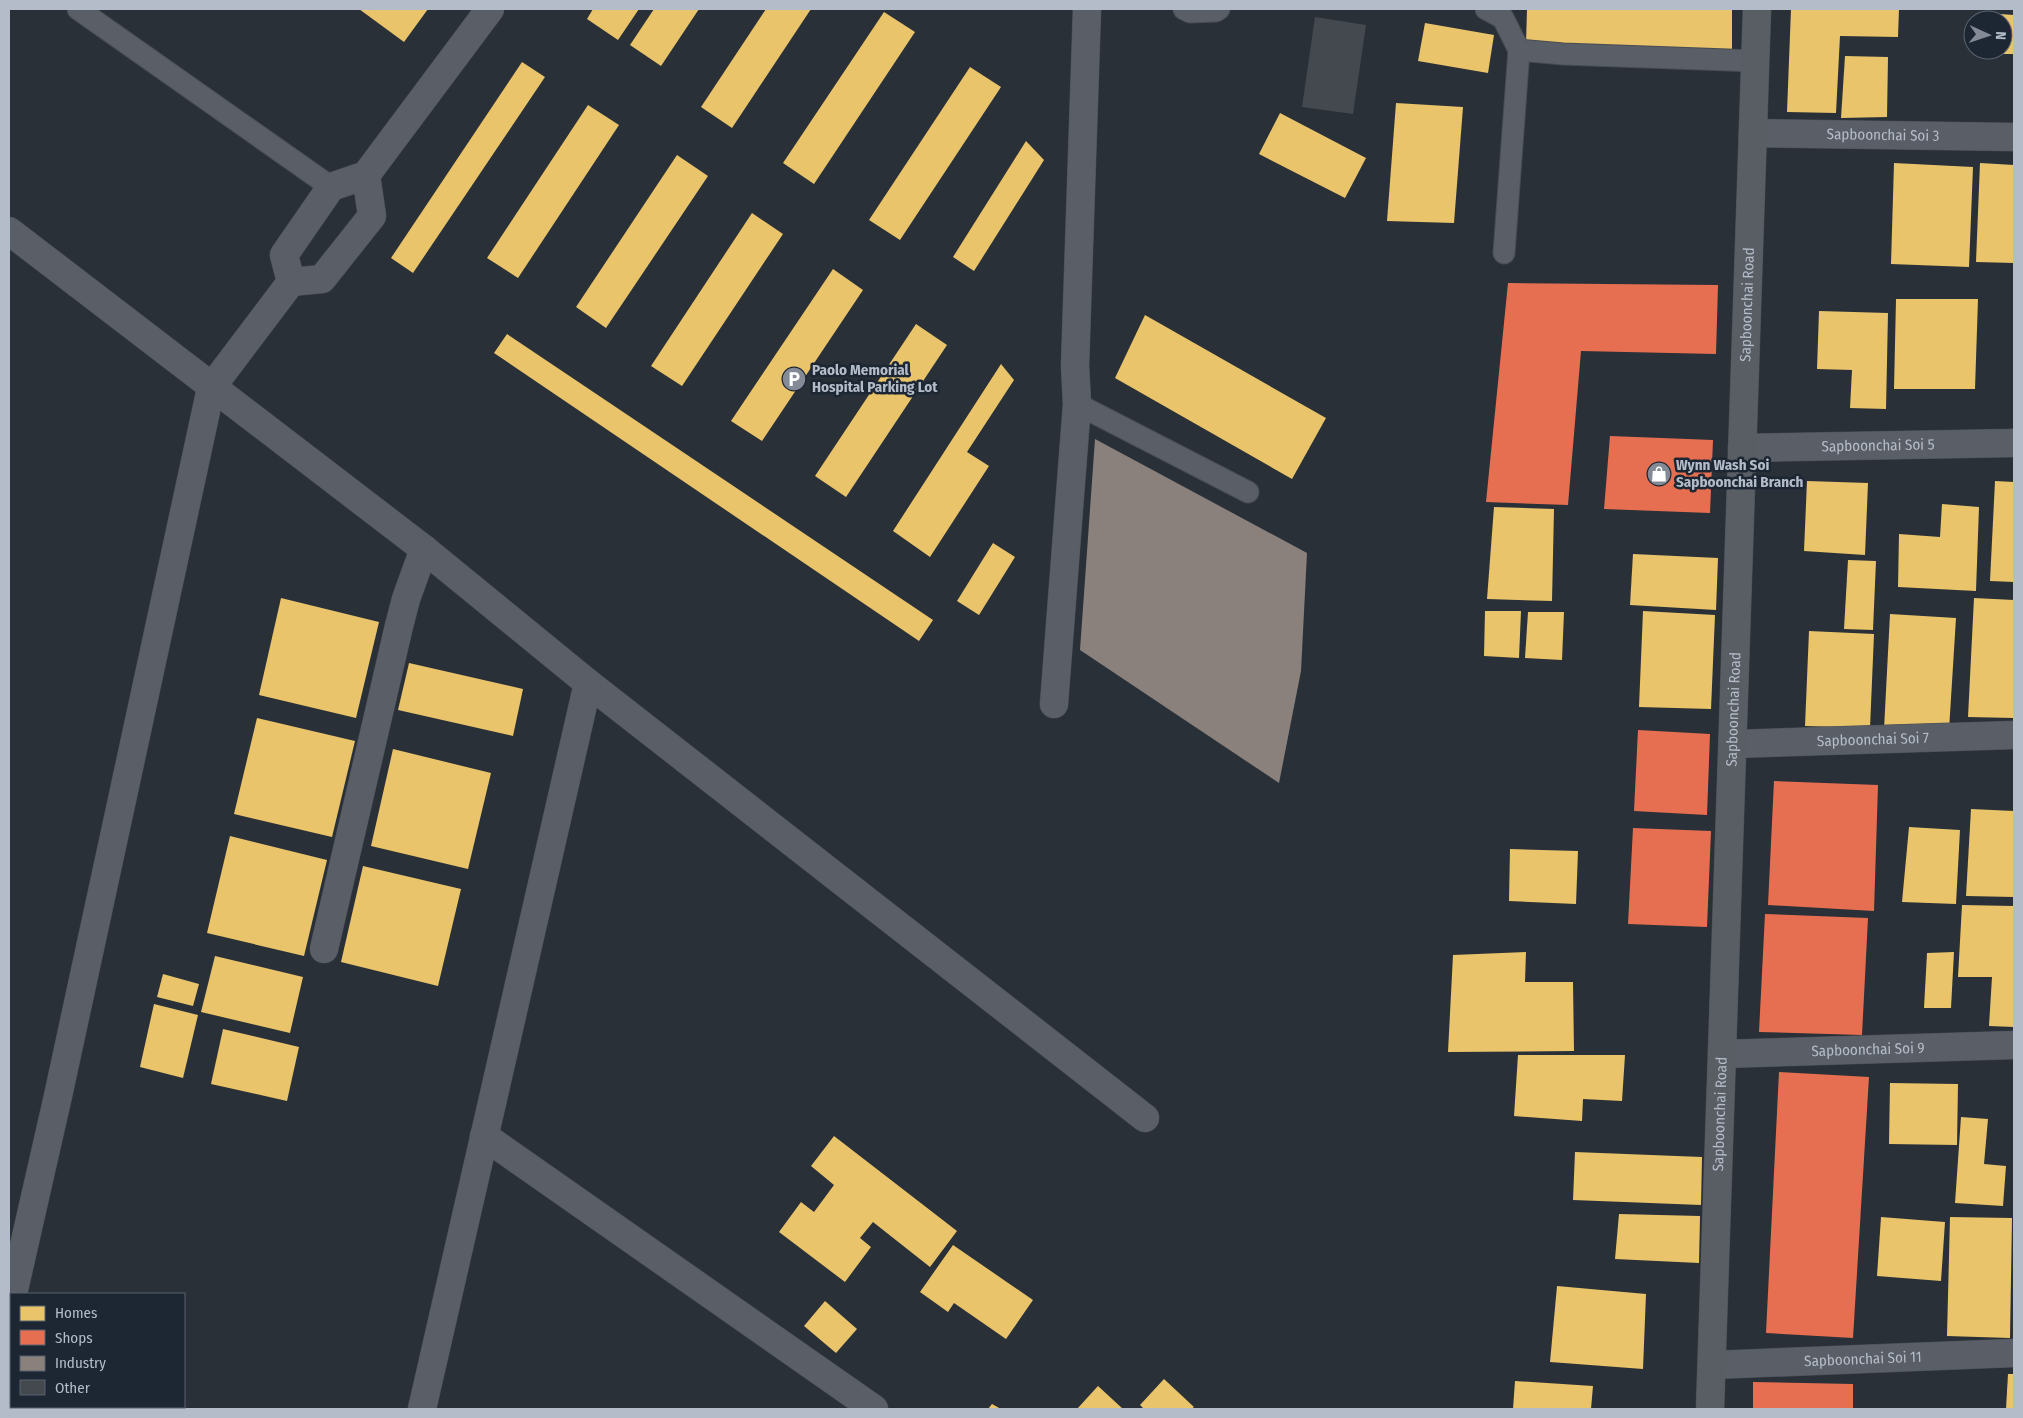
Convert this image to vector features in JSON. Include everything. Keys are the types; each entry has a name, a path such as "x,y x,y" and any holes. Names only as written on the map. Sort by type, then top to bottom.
{"street":[{"path":"291,282 284,254 331,187 366,175 490,9"},
{"path":"1054,704 1077,404 1075,366 1082,181 1082,109 1087,9"},
{"name":"Sapboonchai Road","path":"1710,1409 1757,9"},
{"name":"Sapboonchai Soi 3","path":"1753,133 2014,137"},
{"path":"13,1293 58,1096 211,388 291,282 322,279 372,216 366,175"},
{"path":"9,231 211,388 424,549 588,683 1145,1118"},
{"name":"Sapboonchai Soi 5","path":"1742,448 2014,443"},
{"path":"324,949 399,626 424,549"},
{"path":"422,1409 588,683"},
{"name":"Sapboonchai Soi 7","path":"1732,744 2014,735"},
{"name":"Sapboonchai Soi 9","path":"1722,1054 2014,1045"},
{"path":"484,1136 874,1409"},
{"name":"Sapboonchai Soi 11","path":"1712,1365 2014,1352"}],"lane":[{"path":"78,9 331,187"},
{"path":"1184,9 1190,12 1216,11 1219,9"},
{"path":"1486,9 1503,18 1519,50 1504,253"},
{"path":"1519,50 1562,54 1755,61"},
{"path":"1077,404 1248,492"}],"building: Homes":[{"path":"359,9 428,9 404,42"},
{"path":"593,9 639,9 618,40 587,19"},
{"path":"654,9 699,9 661,66 630,45"},
{"path":"766,9 811,9 732,128 701,107"},
{"path":"1527,9 1732,9 1732,51 1526,44"},
{"path":"1791,9 1899,9 1898,37 1840,36 1836,113 1787,112"},
{"path":"884,12 915,32 814,184 783,163"},
{"path":"2013,15 2014,15 2013,54"},
{"path":"1425,23 1494,35 1488,73 1418,61"},
{"path":"1845,56 1888,57 1887,117 1841,118"},
{"path":"522,62 545,77 413,273 391,258"},
{"path":"970,67 1001,87 900,240 869,220"},
{"path":"1396,103 1463,107 1454,223 1387,221"},
{"path":"588,105 619,125 518,278 487,258"},
{"path":"1280,113 1366,158 1345,198 1259,154"},
{"path":"1026,141 1044,160 974,271 953,257"},
{"path":"677,155 708,176 606,328 576,307"},
{"path":"1894,163 1973,167 1969,267 1891,264"},
{"path":"1980,163 2014,165 2014,263 1976,262"},
{"path":"752,213 783,234 682,386 651,366"},
{"path":"833,269 863,290 762,441 731,421"},
{"path":"1896,299 1978,299 1975,389 1894,389"},
{"path":"1819,311 1888,313 1886,409 1850,408 1852,370 1817,369"},
{"path":"1145,315 1326,418 1292,479 1115,378"},
{"path":"916,324 947,345 846,497 815,476"},
{"path":"507,334 933,620 919,641 494,353"},
{"path":"1001,364 1014,380 967,452 989,466 930,557 893,531"},
{"path":"1807,481 1868,483 1865,555 1804,551"},
{"path":"1995,481 2014,482 2014,582 1990,581"},
{"path":"1942,504 1979,507 1976,591 1898,587 1899,534 1940,537"},
{"path":"1494,507 1554,509 1552,601 1487,599"},
{"path":"993,543 1015,557 979,615 957,601"},
{"path":"1633,554 1718,558 1716,610 1630,605"},
{"path":"1848,560 1876,561 1873,630 1844,629"},
{"path":"281,598 379,622 356,718 259,695"},
{"path":"1974,598 2014,600 2014,718 1968,717"},
{"path":"1485,611 1521,611 1519,658 1484,656"},
{"path":"1643,611 1715,615 1711,709 1639,707"},
{"path":"1528,612 1564,612 1562,660 1525,658"},
{"path":"1890,614 1956,618 1949,730 1884,729"},
{"path":"1809,631 1874,634 1870,728 1805,726"},
{"path":"409,663 523,689 513,736 398,710"},
{"path":"257,718 355,741 332,837 234,814"},
{"path":"393,749 491,773 468,869 371,846"},
{"path":"1971,809 2014,811 2014,897 1966,896"},
{"path":"1909,827 1960,830 1956,904 1902,902"},
{"path":"230,836 327,860 304,956 207,933"},
{"path":"1510,849 1578,851 1576,904 1509,901"},
{"path":"363,866 461,889 438,986 341,962"},
{"path":"1962,905 2014,906 2014,1027 1989,1026 1992,977 1958,977"},
{"path":"1526,952 1525,982 1573,982 1574,1051 1448,1052 1453,955"},
{"path":"1954,952 1951,1008 1924,1008 1927,953"},
{"path":"215,956 303,977 290,1033 201,1012"},
{"path":"163,974 199,984 193,1006 157,997"},
{"path":"154,1004 198,1015 183,1078 140,1067"},
{"path":"223,1029 299,1047 287,1101 211,1084"},
{"path":"1518,1055 1625,1055 1622,1101 1583,1099 1582,1121 1514,1116"},
{"path":"1890,1083 1958,1084 1957,1145 1889,1144"},
{"path":"1961,1117 1988,1119 1984,1164 2006,1166 2003,1206 1955,1203"},
{"path":"834,1136 957,1231 930,1267 873,1222 860,1238 871,1247 845,1282 779,1232 801,1202 814,1212 834,1185 811,1166"},
{"path":"1575,1152 1702,1157 1701,1205 1573,1200"},
{"path":"1619,1214 1700,1216 1699,1263 1615,1259"},
{"path":"1881,1217 1945,1222 1941,1281 1877,1276"},
{"path":"1950,1217 2012,1218 2010,1338 1947,1336"},
{"path":"953,1245 1033,1300 1006,1339 954,1303 948,1312 920,1292"},
{"path":"1557,1286 1646,1294 1643,1369 1550,1362"},
{"path":"825,1301 857,1329 836,1353 804,1326"},
{"path":"2008,1374 2014,1374 2014,1409 2006,1409"},
{"path":"1164,1379 1194,1407 1191,1409 1144,1409 1140,1405"},
{"path":"1515,1381 1593,1386 1591,1409 1513,1409"},
{"path":"1098,1386 1123,1409 1077,1409"},
{"path":"992,1404 1001,1409 988,1409"}],"building: Shops":[{"path":"1508,283 1718,285 1716,354 1581,351 1568,505 1486,502"},
{"name":"Wynn Wash Soi Sapboonchai Branch","path":"1610,436 1713,440 1710,513 1604,509"},
{"path":"1638,730 1710,734 1707,815 1634,811"},
{"path":"1774,781 1878,785 1874,911 1768,905"},
{"path":"1633,828 1711,831 1707,927 1628,924"},
{"path":"1765,914 1868,918 1862,1035 1759,1032"},
{"path":"1779,1072 1869,1077 1853,1338 1766,1333"},
{"path":"1753,1382 1853,1384 1853,1409 1753,1409"}],"building: Industry":[{"path":"1095,439 1307,553 1301,671 1279,783 1080,650"}],"building: Other":[{"path":"1315,17 1366,25 1353,114 1302,107"}],"place":[{"name":"Paolo Memorial Hospital Parking Lot","path":"794,379"},
{"name":"Wynn Wash Soi Sapboonchai Branch","path":"1659,474"}]}
